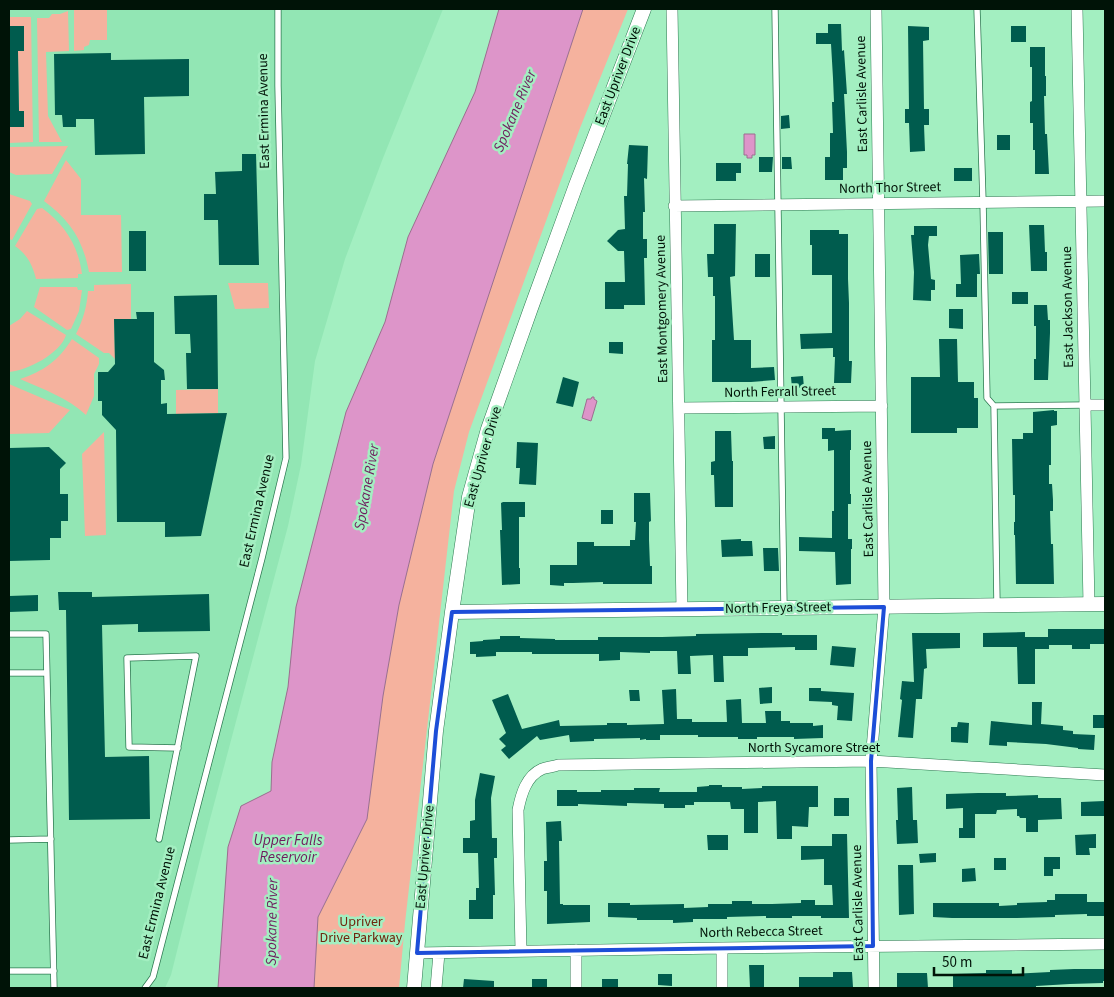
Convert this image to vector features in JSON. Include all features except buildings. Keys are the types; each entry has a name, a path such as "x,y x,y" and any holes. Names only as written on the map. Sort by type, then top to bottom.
{"street":[{"name":"East Upriver Drive","path":"414,988 436,731 469,497 488,429 576,185 644,9"},
{"name":"East Montgomery Avenue","path":"672,9 682,610"},
{"name":"East Carlisle Avenue","path":"874,988 871,762 884,607 876,9"},
{"name":"East Jackson Avenue","path":"1077,9 1089,604"},
{"name":"North Thor Street","path":"674,206 1105,201"},
{"path":"1084,405 1105,404"},
{"name":"North Ferrall Street","path":"679,408 882,406"},
{"name":"North Freya Street","path":"452,612 1105,604"},
{"name":"North Sycamore Street","path":"521,951 518,810 521,794 528,781 541,770 558,765 871,762 1105,775"},
{"name":"North Rebecca Street","path":"417,953 1105,944"},
{"path":"722,948 722,988"},
{"path":"576,950 576,988"},
{"path":"436,988 439,952"}],"lane":[{"name":"East Ermina Avenue","path":"146,988 153,976 262,558 286,458 278,9"},
{"path":"775,9 784,608"},
{"path":"977,9 987,398 994,406 997,606"},
{"path":"994,406 1084,405"},
{"path":"9,634 46,634 54,988"},
{"path":"159,839 178,748 196,656 127,658 130,747 178,748"},
{"path":"9,673 46,673"},
{"path":"9,840 50,839"},
{"path":"9,971 54,971"}],"highlighted area":[{"path":"884,607 871,761 873,946 417,953 436,731 452,612"}],"shaded area":[{"path":"9,9 443,9 345,259 315,361 301,465 288,526 209,823 171,975 165,988 9,988"}],"green space":[{"path":"107,9 107,40 90,40 89,45 84,47 84,50 74,51 74,10"},
{"name":"Upriver Drive Parkway","path":"583,9 628,9 580,128 469,432 454,491 399,988 314,988 318,917 367,819 383,696 399,605 433,464"},
{"path":"68,11 69,51 46,52 48,116 62,142 39,142 37,18 49,18 52,14"},
{"path":"9,17 31,17 33,142 9,143 9,127 24,126 24,111 19,111 18,51 24,50 24,27 9,26"},
{"path":"68,146 52,174 16,175 9,172 9,147"},
{"path":"66,160 81,179 81,215 121,215 122,272 89,272 83,250 74,232 68,223 44,201"},
{"path":"9,194 30,201 32,204 12,240 9,239"},
{"path":"42,208 64,229 74,245 82,274 78,274 78,278 36,279 29,261 15,246 37,209"},
{"path":"228,283 268,283 269,308 235,309"},
{"path":"131,284 131,319 114,319 115,359 109,353 104,353 76,334 84,313 88,291 94,291 94,285"},
{"path":"40,287 77,287 78,290 82,290 79,311 71,329 67,330 34,307"},
{"path":"27,311 66,335 58,348 42,360 34,365 9,372 9,326 20,319"},
{"path":"72,339 99,358 99,364 94,374 94,396 86,415 63,399 20,379 50,364"},
{"path":"9,384 70,410 49,433 9,434"},
{"path":"218,389 218,413 176,414 176,390"},
{"path":"104,432 106,535 85,536 82,454"}],"water":[{"name":"Upper Falls Reservoir","path":"499,9 583,9 433,464 399,605 383,696 367,819 318,917 314,988 218,988 228,847 241,806 271,791 272,762 288,687 296,607 346,412 385,322 408,237 475,92"},
{"path":"744,134 755,134 755,155 752,155 752,158 747,158 747,155 744,155"},
{"path":"592,397 597,401 591,421 582,418 587,399"}],"water label":[{"name":"Spokane River","path":"515,111"},
{"name":"Spokane River","path":"367,487"},
{"name":"Spokane River","path":"272,922"}]}
